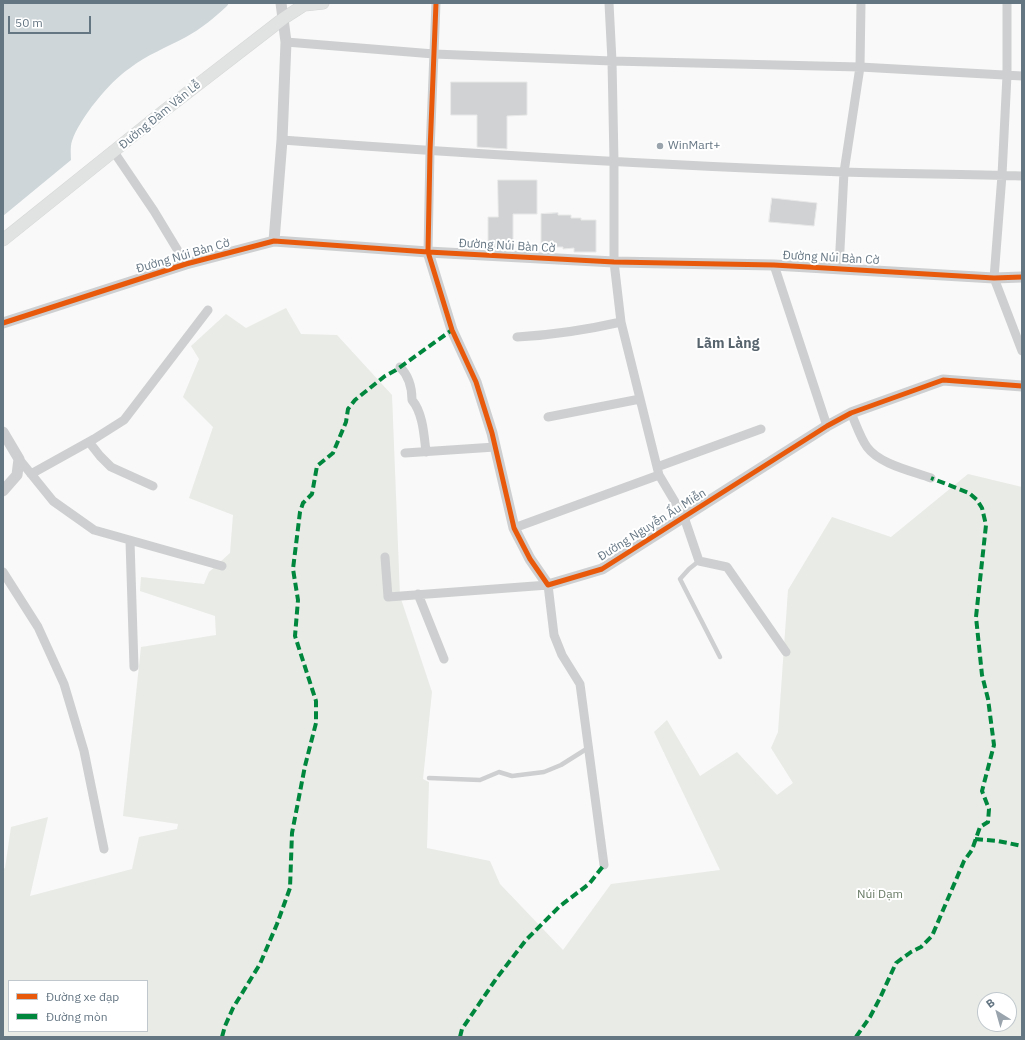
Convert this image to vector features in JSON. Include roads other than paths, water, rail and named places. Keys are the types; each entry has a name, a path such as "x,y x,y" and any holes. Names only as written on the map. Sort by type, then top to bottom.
{"main road":[{"name":"Đường Đàm Văn Lễ","path":"3,240 165,110 284,18 304,5 323,3"}],"street":[{"path":"274,241 282,140 286,42 281,3"},
{"path":"436,3 430,151 428,252 452,330 476,382 495,447 514,528 530,559 548,585 554,635 562,655 580,684 604,865"},
{"path":"609,3 614,161 614,262 621,322 658,471 684,517 699,561 727,567 786,652"},
{"path":"839,268 844,172 860,67 861,3"},
{"path":"1007,3 1007,75 1002,175 994,278 1022,351"},
{"path":"286,42 434,54 612,61 860,67 1022,76"},
{"path":"282,140 430,151 614,161 844,172 1022,176"},
{"path":"114,152 154,211 186,264"},
{"name":"Đường Núi Bàn Cờ","path":"3,323 186,264 274,241 428,252 614,262 774,265 994,278 1022,277"},
{"path":"774,265 827,426"},
{"path":"31,474 89,442 124,420 208,310"},
{"path":"517,337 576,331 621,322"},
{"path":"400,367 407,375 412,391 412,400 416,405 422,423 426,452"},
{"name":"Đường Nguyễn Ấu Miễn","path":"548,585 602,569 827,426 851,413 943,380 1022,386"},
{"path":"548,417 640,399"},
{"path":"851,413 863,441 875,455 891,464 931,478"},
{"path":"514,528 761,429"},
{"path":"3,432 19,460 53,501 94,530 222,566"},
{"path":"89,442 111,467 152,486"},
{"path":"405,453 495,447"},
{"path":"3,491 17,475 19,460"},
{"path":"130,541 134,667"},
{"path":"385,557 388,596 548,585"},
{"path":"3,572 38,626 64,684 84,751 104,849"},
{"path":"418,594 444,659"}],"lane":[{"path":"699,561 680,579 720,657"},
{"path":"429,778 480,780 500,772 512,776 544,772 561,765 588,748"}],"place":[{"name":"WinMart+","path":"660,146"}],"district":[{"name":"Lãm Làng","path":"728,344"}],"park label":[{"name":"Núi Dạm","path":"880,895"}]}
